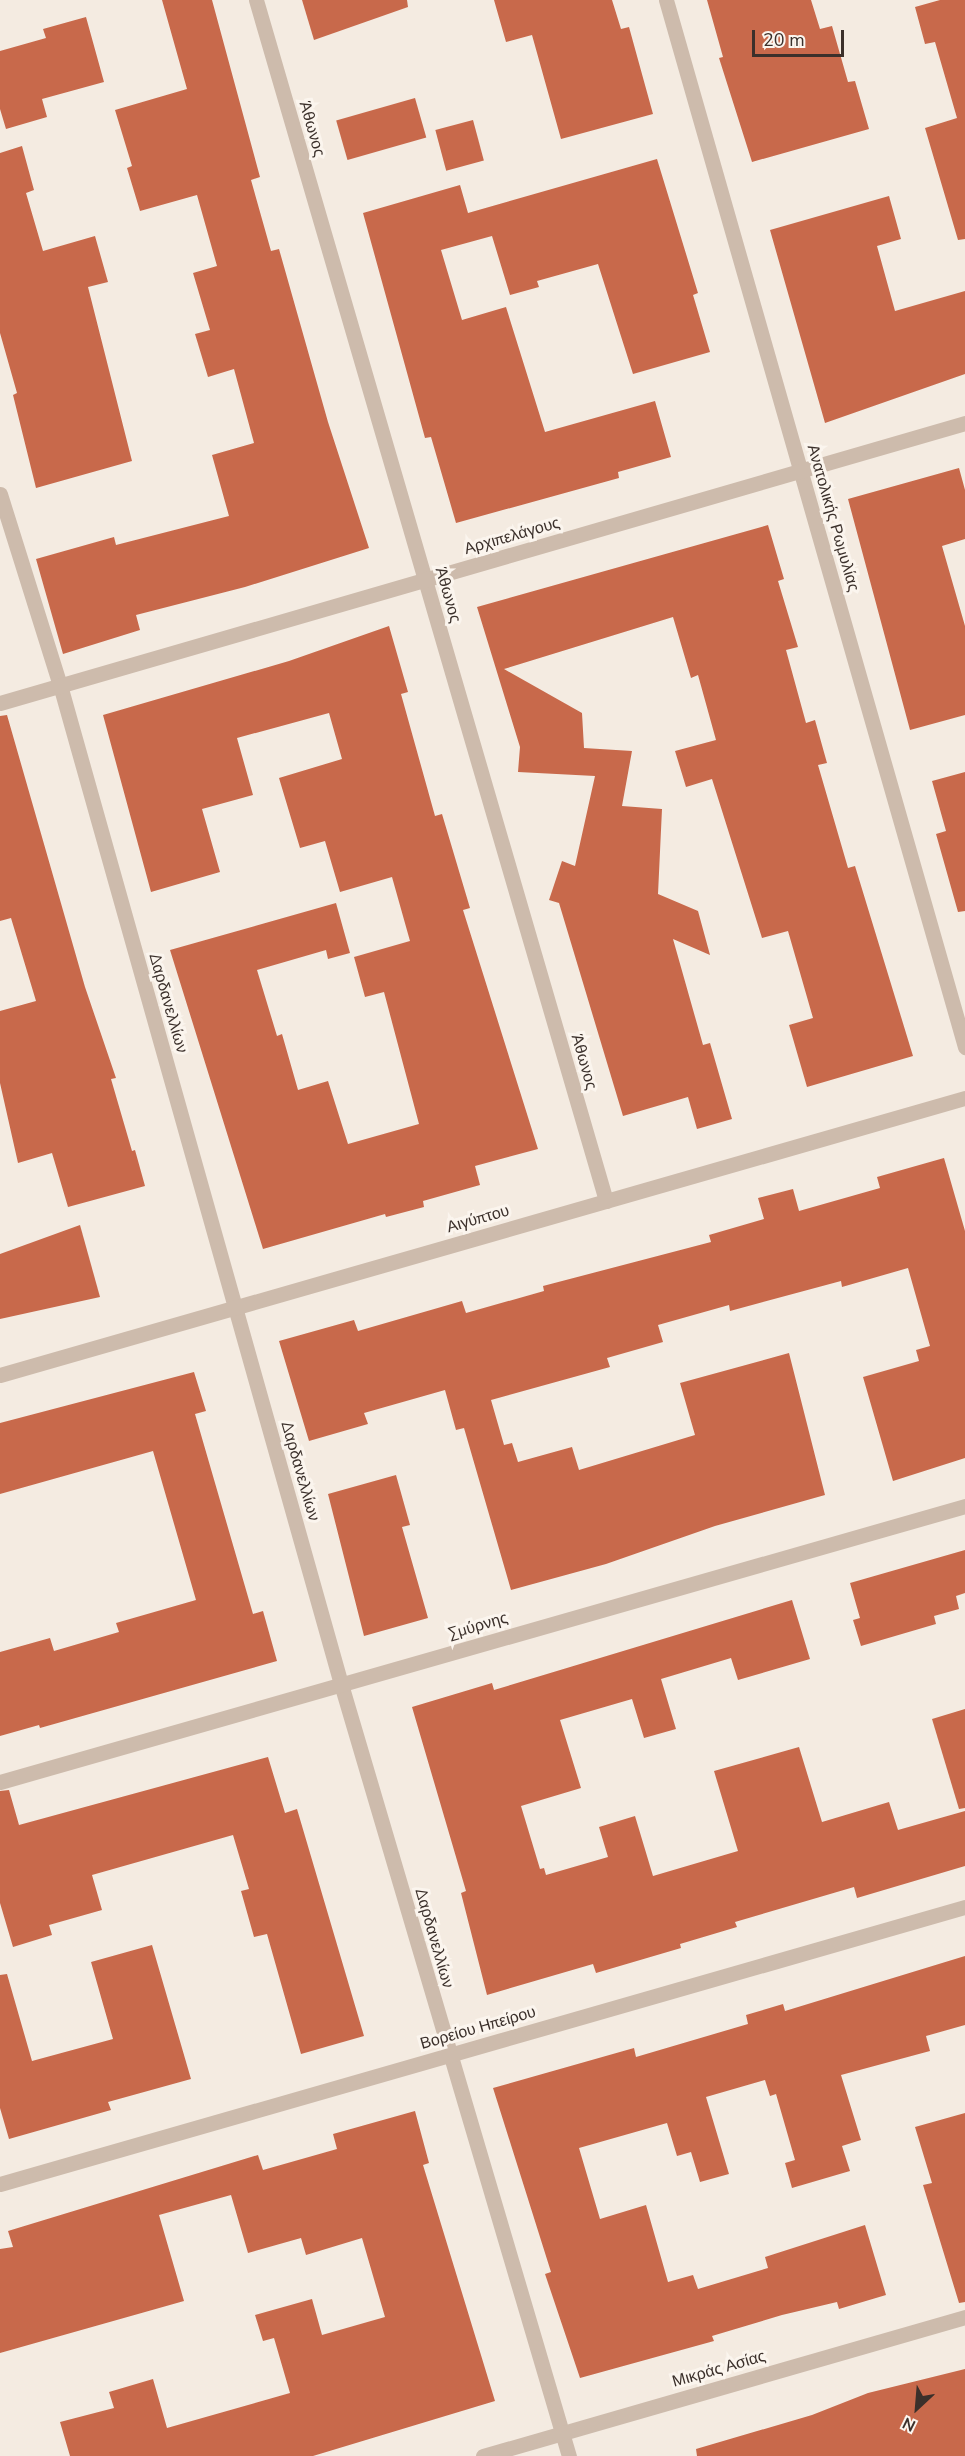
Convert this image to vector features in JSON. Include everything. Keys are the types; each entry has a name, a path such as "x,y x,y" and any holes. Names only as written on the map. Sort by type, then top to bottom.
{"street":[{"name":"Άθωνος","path":"256,0 606,1201"},
{"name":"Ανατολικής Ρωμυλίας","path":"666,0 965,1047"},
{"name":"Αρχιπελάγους","path":"0,703 965,423"},
{"name":"Δαρδανελλίων","path":"0,494 60,685 341,1684 569,2456"},
{"name":"Αιγύπτου","path":"0,1375 965,1098"},
{"name":"Σμύρνης","path":"0,1782 965,1506"},
{"name":"Βορείου Ηπείρου","path":"0,2184 965,1907"},
{"name":"Μικράς Ασίας","path":"483,2456 965,2317"}],"building":[{"path":"162,0 212,0 260,177 251,180 271,251 279,249 328,422 369,548 245,587 136,615 140,630 63,654 36,559 114,537 116,545 229,516 212,455 254,443 234,369 208,377 195,334 210,330 193,273 217,266 197,195 140,211 127,168 132,166 115,110 187,89"},
{"path":"302,0 407,0 408,7 314,40"},
{"path":"494,0 612,0 621,29 629,27 653,114 561,139 532,35 506,42"},
{"path":"707,0 811,0 820,29 832,26 848,82 855,81 869,129 752,162 719,58 723,57"},
{"path":"940,0 965,0 965,239 958,240 925,128 957,118 935,42 925,44 915,7"},
{"path":"86,17 104,82 42,99 47,117 6,129 0,109 0,51 46,38 43,29"},
{"path":"415,98 426,137 347,160 336,121"},
{"path":"473,120 484,161 446,171 435,130"},
{"path":"22,146 34,190 26,193 43,251 95,236 108,282 88,287 132,461 36,488 13,395 17,393 0,333 0,153"},
{"path":"657,159 698,293 693,295 710,352 633,374 598,264 537,281 539,287 510,295 492,236 441,250 462,320 506,307 545,432 655,401 671,457 618,472 619,478 456,523 431,437 425,438 363,213 460,185 468,213"},
{"path":"889,196 901,239 877,246 895,311 965,291 965,374 825,423 770,230"},
{"path":"959,468 965,490 965,539 942,546 965,626 965,715 910,730 848,499"},
{"path":"768,525 784,579 778,581 798,647 786,650 806,723 815,720 827,763 818,765 848,868 855,866 913,1056 807,1087 789,1025 813,1018 788,931 762,938 712,779 686,787 675,751 716,740 698,675 691,678 673,617 504,669 582,713 584,748 632,751 622,806 662,809 658,894 698,911 710,955 673,939 703,1045 710,1043 732,1119 697,1129 688,1097 623,1116 559,903 549,900 562,861 575,866 595,776 518,772 520,747 477,607"},
{"path":"389,626 408,692 401,694 435,816 442,814 470,908 463,910 538,1149 475,1166 480,1185 423,1201 424,1207 386,1217 385,1214 263,1249 170,950 336,903 350,953 328,959 326,950 257,970 277,1036 282,1034 298,1090 328,1081 348,1144 419,1124 384,992 365,997 354,957 410,941 392,877 340,892 325,841 300,848 279,778 342,759 329,713 237,738 253,795 202,809 220,872 151,892 103,715 289,661"},
{"path":"7,715 85,987 116,1078 111,1079 132,1151 135,1150 145,1186 68,1207 52,1153 18,1163 0,1083 0,1011 36,1001 11,918 0,921 0,716"},
{"path":"965,772 965,911 958,912 936,834 946,831 932,781"},
{"path":"944,1158 965,1231 965,1458 893,1481 863,1377 919,1361 916,1350 930,1346 908,1268 842,1287 841,1281 730,1311 729,1305 658,1325 663,1342 607,1358 610,1367 491,1400 504,1445 512,1443 518,1462 572,1447 579,1470 695,1435 680,1383 789,1353 825,1495 715,1526 606,1564 511,1590 464,1428 456,1430 445,1390 364,1413 368,1424 309,1441 279,1341 354,1320 358,1331 462,1301 466,1313 544,1291 543,1286 711,1242 709,1235 764,1219 758,1198 793,1189 799,1211 880,1188 877,1177"},
{"path":"80,1225 100,1297 0,1319 0,1254"},
{"path":"194,1372 206,1411 195,1414 253,1614 263,1611 277,1661 40,1728 39,1725 0,1736 0,1652 50,1638 54,1651 119,1632 116,1623 196,1600 153,1451 0,1494 0,1423"},
{"path":"396,1475 410,1525 402,1527 428,1618 364,1636 328,1494"},
{"path":"965,1550 965,1593 956,1596 959,1609 934,1616 936,1624 861,1646 853,1620 860,1618 850,1583"},
{"path":"792,1600 810,1659 738,1680 731,1658 661,1679 676,1729 644,1738 632,1699 560,1720 581,1788 521,1806 540,1869 544,1868 546,1875 608,1857 599,1827 635,1816 653,1876 738,1851 714,1771 799,1747 822,1822 889,1802 898,1830 965,1811 965,1866 857,1898 854,1887 735,1922 737,1927 680,1944 681,1948 596,1973 593,1964 487,1995 461,1893 466,1891 412,1707 492,1683 494,1690"},
{"path":"965,1709 965,1808 959,1809 932,1719"},
{"path":"268,1757 285,1813 297,1809 364,2036 301,2054 267,1934 254,1937 241,1891 249,1889 233,1835 92,1875 102,1910 49,1925 52,1935 13,1947 0,1903 0,1791 9,1790 19,1825"},
{"path":"152,1945 191,2079 108,2102 111,2110 9,2139 0,2108 0,1975 7,1974 32,2061 113,2039 91,1962"},
{"path":"965,1956 965,2025 926,2036 930,2051 841,2075 861,2140 842,2146 850,2171 792,2188 785,2163 795,2160 776,2094 770,2096 765,2080 706,2097 729,2174 700,2182 691,2152 677,2156 667,2123 579,2148 600,2219 646,2205 668,2282 693,2275 698,2289 768,2268 765,2257 865,2225 886,2295 839,2309 837,2302 782,2315 712,2336 714,2341 580,2378 545,2274 551,2272 493,2088 634,2048 636,2057 748,2024 746,2015 783,2004 785,2011"},
{"path":"415,2111 429,2163 423,2165 495,2401 313,2456 70,2456 60,2422 114,2408 109,2392 153,2379 167,2428 290,2393 274,2338 263,2341 255,2315 312,2299 322,2335 385,2317 362,2238 306,2255 301,2238 248,2253 231,2195 159,2215 184,2301 0,2353 0,2249 13,2247 8,2231 258,2155 263,2170 337,2149 333,2134"},
{"path":"965,2113 965,2302 959,2303 923,2185 932,2183 915,2127"},
{"path":"965,2369 965,2456 697,2456 696,2449 812,2415 868,2393"}]}
